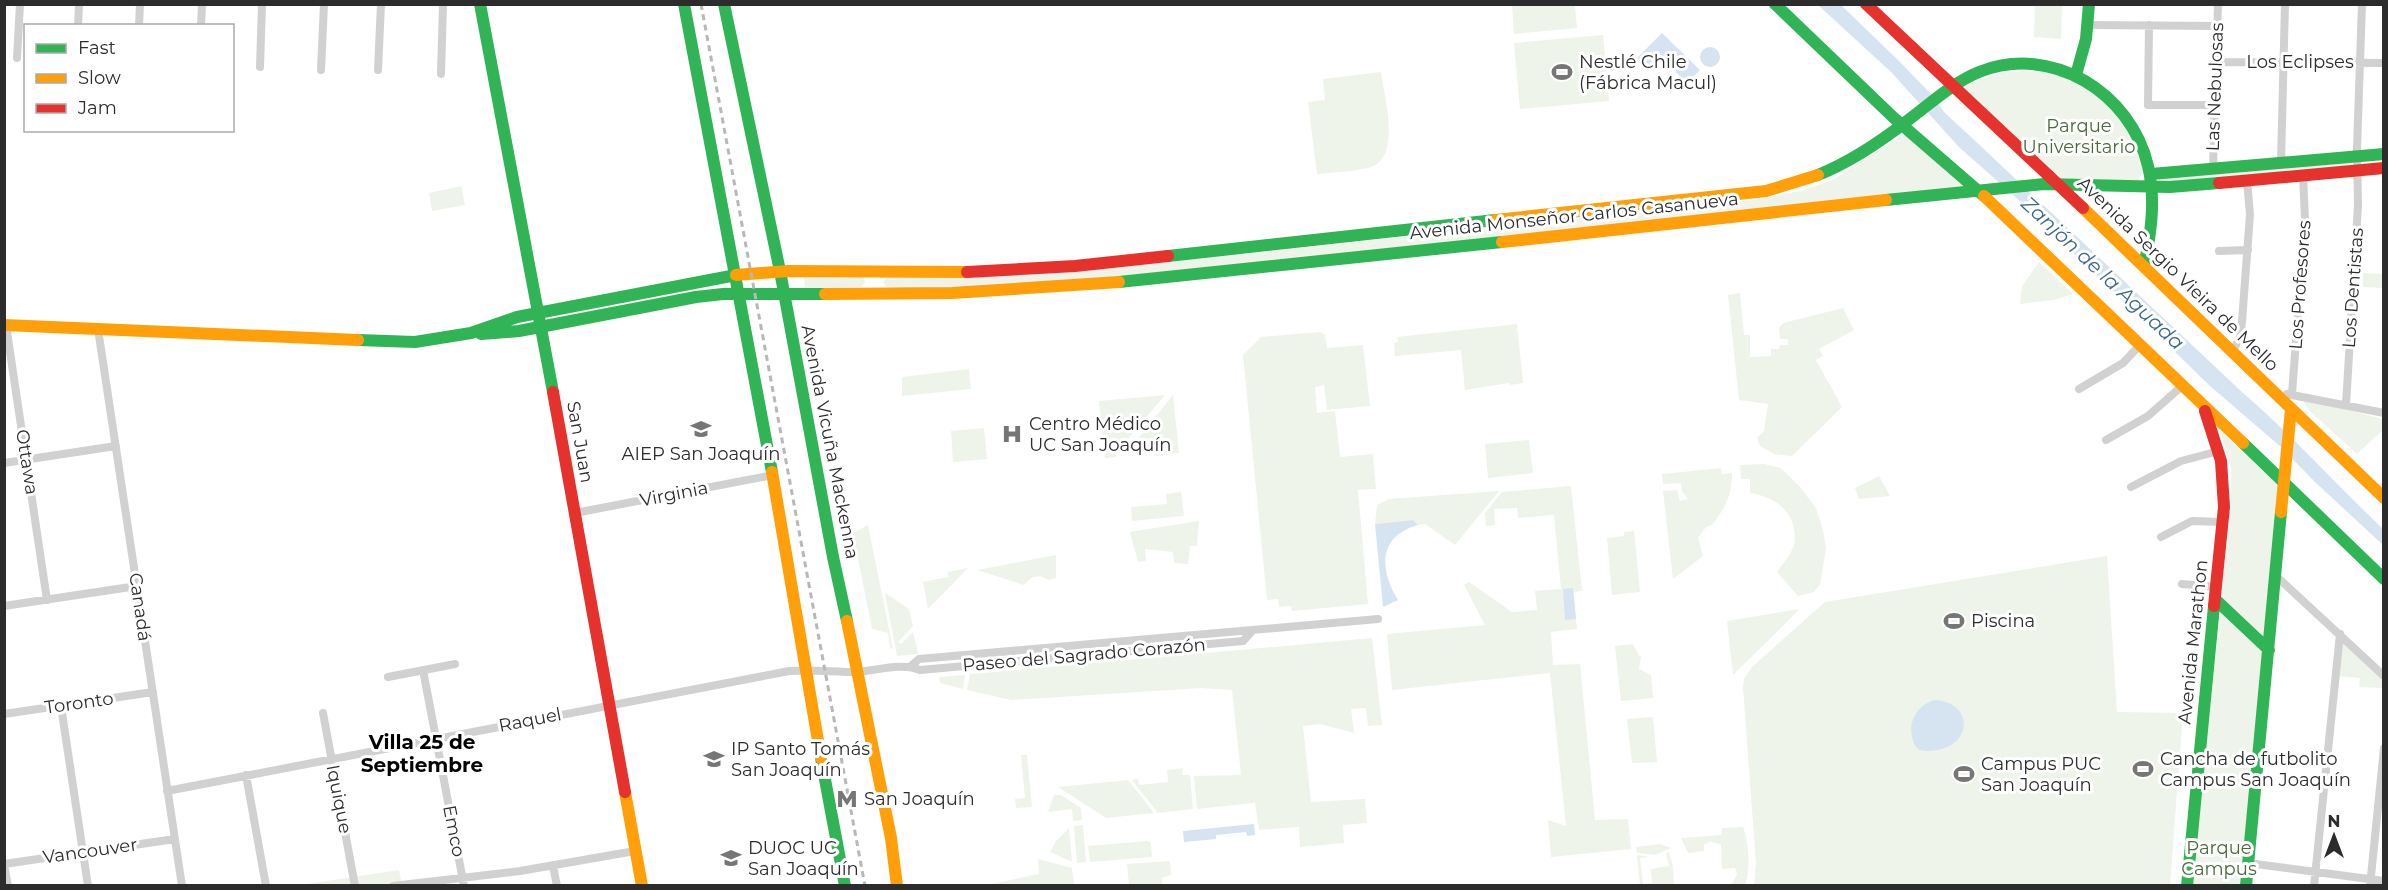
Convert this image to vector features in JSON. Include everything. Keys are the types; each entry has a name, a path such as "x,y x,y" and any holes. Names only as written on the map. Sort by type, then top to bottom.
{"main road":[{"name":"San Juan","path":"480,4 542,327 642,885"},
{"path":"684,4 773,475 805,670 845,885"},
{"name":"Avenida Vicuña Mackenna","path":"724,4 780,271 833,557 859,671 891,838 897,885"},
{"path":"1775,4 1902,125 1983,190 2182,386 2384,579"},
{"name":"Avenida Sergio Vieira de Mello","path":"1866,4 2059,184 2384,498"},
{"path":"2076,75 2088,25 2089,4"},
{"name":"Avenida Monseñor Carlos Casanueva","path":"471,333 517,317 766,272 946,273 1075,266 1766,191 1795,184 1850,160 1902,125 1952,85 1982,71 2017,64 2049,67 2076,75 2108,96 2122,111 2143,146 2153,188 2152,227 2144,266"},
{"path":"2151,174 2384,154"},
{"name":"Avenida Monseñor Carlos Casanueva","path":"471,333 542,327 696,297 737,294 959,293 1076,286 1228,272 2044,184 2153,188 2384,168"},
{"path":"5,325 401,342 471,333"},
{"name":"Avenida Marathon","path":"2187,885 2223,522 2224,481 2219,451 2202,405"},
{"path":"2246,885 2291,409"},
{"path":"2282,513 2294,506 2306,504"},
{"path":"2216,600 2269,650"}],"street":[{"path":"17,58 20,4"},
{"path":"78,24 79,4"},
{"path":"139,24 140,4"},
{"path":"201,24 202,4"},
{"path":"260,67 262,4"},
{"path":"321,70 324,4"},
{"path":"378,70 381,4"},
{"path":"441,74 443,4"},
{"name":"Las Nebulosas","path":"2213,169 2218,4"},
{"path":"2281,162 2285,4"},
{"name":"Los Dentistas","path":"2346,405 2358,205 2357,156 2362,4"},
{"path":"2088,25 2217,26"},
{"path":"2149,25 2148,105 2215,105"},
{"name":"Los Eclipses","path":"2216,62 2384,63"},
{"name":"Los Profesores","path":"2292,394 2305,237 2303,175"},
{"path":"2233,351 2241,335 2248,250 2250,214 2247,181"},
{"path":"2219,251 2248,250"},
{"name":"Ottawa","path":"5,325 47,600"},
{"name":"Canadá","path":"98,329 182,885"},
{"path":"2079,388 2122,363 2140,345"},
{"path":"2106,440 2148,417 2182,386"},
{"path":"2276,394 2292,394 2384,413"},
{"path":"4,462 116,446"},
{"path":"2131,487 2181,461 2219,451"},
{"name":"Virginia","path":"575,513 773,475"},
{"path":"2161,537 2192,521 2223,522"},
{"path":"2276,576 2384,676"},
{"path":"2182,584 2217,587"},
{"path":"4,606 137,586"},
{"name":"Paseo del Sagrado Corazón","path":"859,671 911,666 920,670 1244,641 1253,630 1378,619"},
{"path":"2314,885 2340,634"},
{"path":"388,677 455,664"},
{"name":"Emco","path":"423,670 463,881"},
{"name":"Raquel","path":"167,791 609,705 805,670 859,671"},
{"name":"Toronto","path":"4,714 153,693"},
{"path":"61,706 88,885"},
{"name":"Iquique","path":"323,713 355,885"},
{"path":"2370,882 2384,748"},
{"path":"246,775 266,885"},
{"name":"Vancouver","path":"4,864 175,839"},
{"path":"393,885 463,881 635,851"},
{"path":"2248,863 2370,882 2384,881"},
{"path":"4,864 8,885"},
{"path":"553,866 557,885"}],"green space":[{"name":"Nestlé Chile (Fábrica Macul)","path":"1512,5 1575,5 1577,28 1514,34"},
{"path":"2035,5 2062,5 2061,39 2034,37"},
{"name":"Nestlé Chile (Fábrica Macul)","path":"1603,35 1609,101 1520,109 1514,43"},
{"path":"1381,72 1389,126 1385,153 1379,162 1368,168 1317,174 1308,102 1325,100 1323,79"},
{"name":"Parque Universitario","path":"2004,72 2051,73 2072,79 2100,97 2123,122 2131,137 2144,169 2138,181 2061,180 1959,86"},
{"path":"1904,134 1961,184 1958,190 1077,282 929,289 886,287 883,282 887,278 1075,272 1753,200 1805,190 1834,179"},
{"path":"2350,161 2351,166 2158,184 2158,178"},
{"path":"461,186 465,205 432,211 429,193"},
{"path":"2039,262 2073,294 2054,300 2020,304 2022,286"},
{"path":"2363,273 2383,274 2383,288 2363,287"},
{"path":"804,275 863,277 865,282 861,287 805,289"},
{"path":"1740,293 1744,335 1750,335 1750,357 1771,356 1771,349 1779,349 1780,345 1788,345 1788,339 1780,339 1779,328 1783,323 1843,308 1854,330 1819,349 1823,356 1816,360 1842,407 1792,456 1774,454 1760,446 1757,438 1764,431 1768,404 1739,400 1728,295"},
{"path":"1517,324 1523,383 1465,390 1461,350 1395,356 1394,343 1398,342 1397,337"},
{"path":"1320,332 1325,335 1327,348 1363,345 1370,406 1327,410 1324,385 1315,387 1317,413 1335,411 1340,457 1373,454 1376,489 1358,490 1368,604 1292,611 1291,606 1279,607 1278,599 1267,600 1243,355 1261,337"},
{"path":"969,369 971,389 902,396 902,377"},
{"path":"1165,395 1116,453 1116,457 1105,458 1099,401"},
{"path":"1173,395 1179,453 1156,456 1154,439 1137,440"},
{"path":"2301,398 2383,419 2383,430 2357,454 2309,410"},
{"path":"984,428 987,459 953,462 951,431"},
{"name":"Parque Campus","path":"2220,430 2279,486 2241,885 2192,886 2231,507 2231,469"},
{"path":"1529,440 1533,473 1488,478 1485,444"},
{"path":"1764,464 1781,468 1816,508 1826,549 1820,584 1814,592 1798,596 1777,572 1795,543 1791,521 1782,507 1775,502 1750,493 1750,479 1741,479 1740,465"},
{"path":"1721,468 1722,474 1732,473 1727,501 1712,525 1706,527 1698,538 1703,556 1673,579 1663,491 1677,490 1680,501 1688,499 1682,491 1681,483 1663,484 1662,474"},
{"path":"1879,476 1890,496 1859,499 1855,488"},
{"path":"1571,486 1582,591 1573,592 1577,629 1551,632 1553,665 1580,664 1595,820 1628,819 1631,849 1551,857 1548,820 1566,826 1550,673 1392,690 1387,634 1485,625 1464,585 1469,582 1512,612 1537,610 1535,591 1561,589 1554,515 1518,518 1517,508 1494,509 1495,525 1486,526 1485,513 1502,492"},
{"path":"1499,491 1455,545 1425,524 1418,525 1413,520 1375,524 1377,505 1389,499"},
{"path":"1181,492 1184,516 1132,521 1131,507 1167,504 1166,494"},
{"path":"1199,521 1197,546 1190,546 1188,564 1174,563 1173,552 1145,549 1146,561 1138,562 1130,532"},
{"path":"868,525 893,649 890,648 888,633 872,629 853,533"},
{"path":"1634,531 1640,592 1612,595 1607,538 1624,536 1624,532"},
{"path":"1056,555 1056,578 1049,580 1035,576 1024,585 977,570"},
{"name":"Campus PUC San Joaquín","path":"2107,556 2117,712 2183,713 2170,885 1754,885 1756,864 1743,687 1744,679 1752,667 1825,602"},
{"path":"968,568 928,609 923,582 948,577 948,572"},
{"path":"885,593 909,609 913,626 898,642 901,644 913,632 918,654 897,656"},
{"path":"1800,609 1733,675 1727,621"},
{"path":"1372,638 1382,725 1368,726 1366,708 1351,709 1354,733 1320,724 1303,726 1311,802 1365,799 1367,823 1343,825 1344,843 1300,847 1299,827 1259,830 1255,803 1197,809 1194,776 1241,775 1232,690 1201,688 1011,700 967,690 970,674"},
{"path":"1633,644 1641,656 1639,669 1651,675 1653,698 1621,701 1615,646"},
{"path":"2343,644 2346,644 2383,679 2383,688 2359,687 2360,678 2338,676"},
{"path":"965,675 963,689 940,683 939,677"},
{"path":"1653,717 1657,762 1632,763 1627,719"},
{"path":"1021,755 1027,755 1032,807 1016,808 1015,799 1025,798"},
{"path":"1183,768 1182,775 1190,775 1193,809 1158,813 1132,780 1138,779 1139,785 1168,782 1167,770"},
{"path":"1128,780 1154,813 1106,818 1058,787"},
{"path":"1054,795 1061,795 1081,808 1082,820 1073,821 1072,809 1048,812"},
{"path":"1083,825 1086,862 1077,863 1074,826"},
{"path":"1743,827 1748,856 1745,885 1731,885 1737,875 1735,868 1722,869 1721,845 1709,841 1704,844 1704,851 1688,853 1681,838 1722,835 1722,828"},
{"path":"1069,828 1072,862 1050,852 1056,841"},
{"path":"1148,841 1151,843 1152,857 1090,862 1088,846"},
{"path":"1660,844 1671,848 1655,855 1637,853 1636,847"},
{"path":"1669,852 1673,866 1674,885 1640,885 1637,855 1649,857 1640,858 1643,884 1652,883 1651,869 1669,866 1666,853"},
{"path":"1038,859 1072,868 1074,885 987,885 1039,874"},
{"path":"1170,861 1171,875 1162,878 1162,885 1129,885 1127,864"},
{"path":"399,870 402,885 307,886 307,884"}],"water":[{"name":"Zanjón de la Aguada","path":"1818,5 1841,5 1930,93 1945,113 2296,443 2383,529 2383,545 2281,447 2210,386 2022,203 1959,147 1891,72"},
{"path":"1662,33 1700,70 1687,83 1663,59 1650,71 1637,58"},
{"path":"1710,47 1717,50 1720,57 1717,64 1710,67 1703,64 1700,57 1703,50"},
{"path":"1413,520 1418,525 1395,537 1389,546 1385,566 1387,577 1398,600 1383,607 1375,524"},
{"path":"1573,588 1576,619 1565,620 1563,589"},
{"path":"1935,700 1949,703 1958,709 1963,717 1964,727 1961,736 1943,749 1921,750 1914,743 1912,722 1923,706"},
{"path":"1254,824 1255,835 1247,836 1246,832 1216,835 1216,839 1184,842 1183,831"}],"railway":[{"path":"701,4 865,886"}],"traffic: fast":[{"path":"480,4 553,392"},
{"path":"684,4 772,472"},
{"path":"724,4 780,271 847,621"},
{"path":"1775,4 1894,118 1984,196"},
{"path":"2076,75 2086,39 2089,4"},
{"path":"1818,175 1864,151 1950,88 1979,72 2007,65 2034,64 2060,70 2084,81 2106,97 2125,116 2139,140 2148,166 2152,191 2150,229 2144,266"},
{"path":"2151,174 2384,154"},
{"path":"1886,200 2044,184 2170,187 2219,183"},
{"path":"1168,256 1495,220"},
{"path":"1119,282 1502,242"},
{"path":"358,340 415,342 471,333 517,317 736,275"},
{"path":"481,334 519,331 696,297 723,294 825,294"},
{"path":"2243,443 2384,579"},
{"path":"2246,886 2281,512"},
{"path":"2216,600 2269,650"},
{"path":"2187,886 2214,606"},
{"path":"821,758 845,886"}],"traffic: slow":[{"path":"1495,220 1766,191 1818,175"},
{"path":"1984,196 2243,443"},
{"path":"1502,242 1886,200"},
{"path":"2083,208 2384,498"},
{"path":"736,275 788,271 967,272"},
{"path":"825,294 952,293 1119,282"},
{"path":"4,325 358,340"},
{"path":"2281,512 2291,409"},
{"path":"772,472 821,758"},
{"path":"847,621 891,838 897,886"},
{"path":"625,792 642,886"}],"traffic: jam":[{"path":"1866,4 2083,208"},
{"path":"2219,183 2384,168"},
{"path":"967,272 1075,266 1168,256"},
{"path":"553,392 625,792"},
{"path":"2205,411 2221,461 2224,507 2214,606"}],"place":[{"name":"Nestlé Chile (Fábrica Macul)","path":"1562,72"},
{"name":"AIEP San Joaquín","path":"701,429"},
{"name":"Centro Médico UC San Joaquín","path":"1012,434"},
{"name":"Piscina","path":"1954,621"},
{"name":"IP Santo Tomás San Joaquín","path":"714,759"},
{"name":"Cancha de futbolito Campus San Joaquín","path":"2143,769"},
{"name":"Campus PUC San Joaquín","path":"1964,774"},
{"name":"San Joaquín","path":"847,799"},
{"name":"DUOC UC San Joaquín","path":"731,858"}],"district":[{"name":"Villa 25 de Septiembre","path":"422,754"}]}
